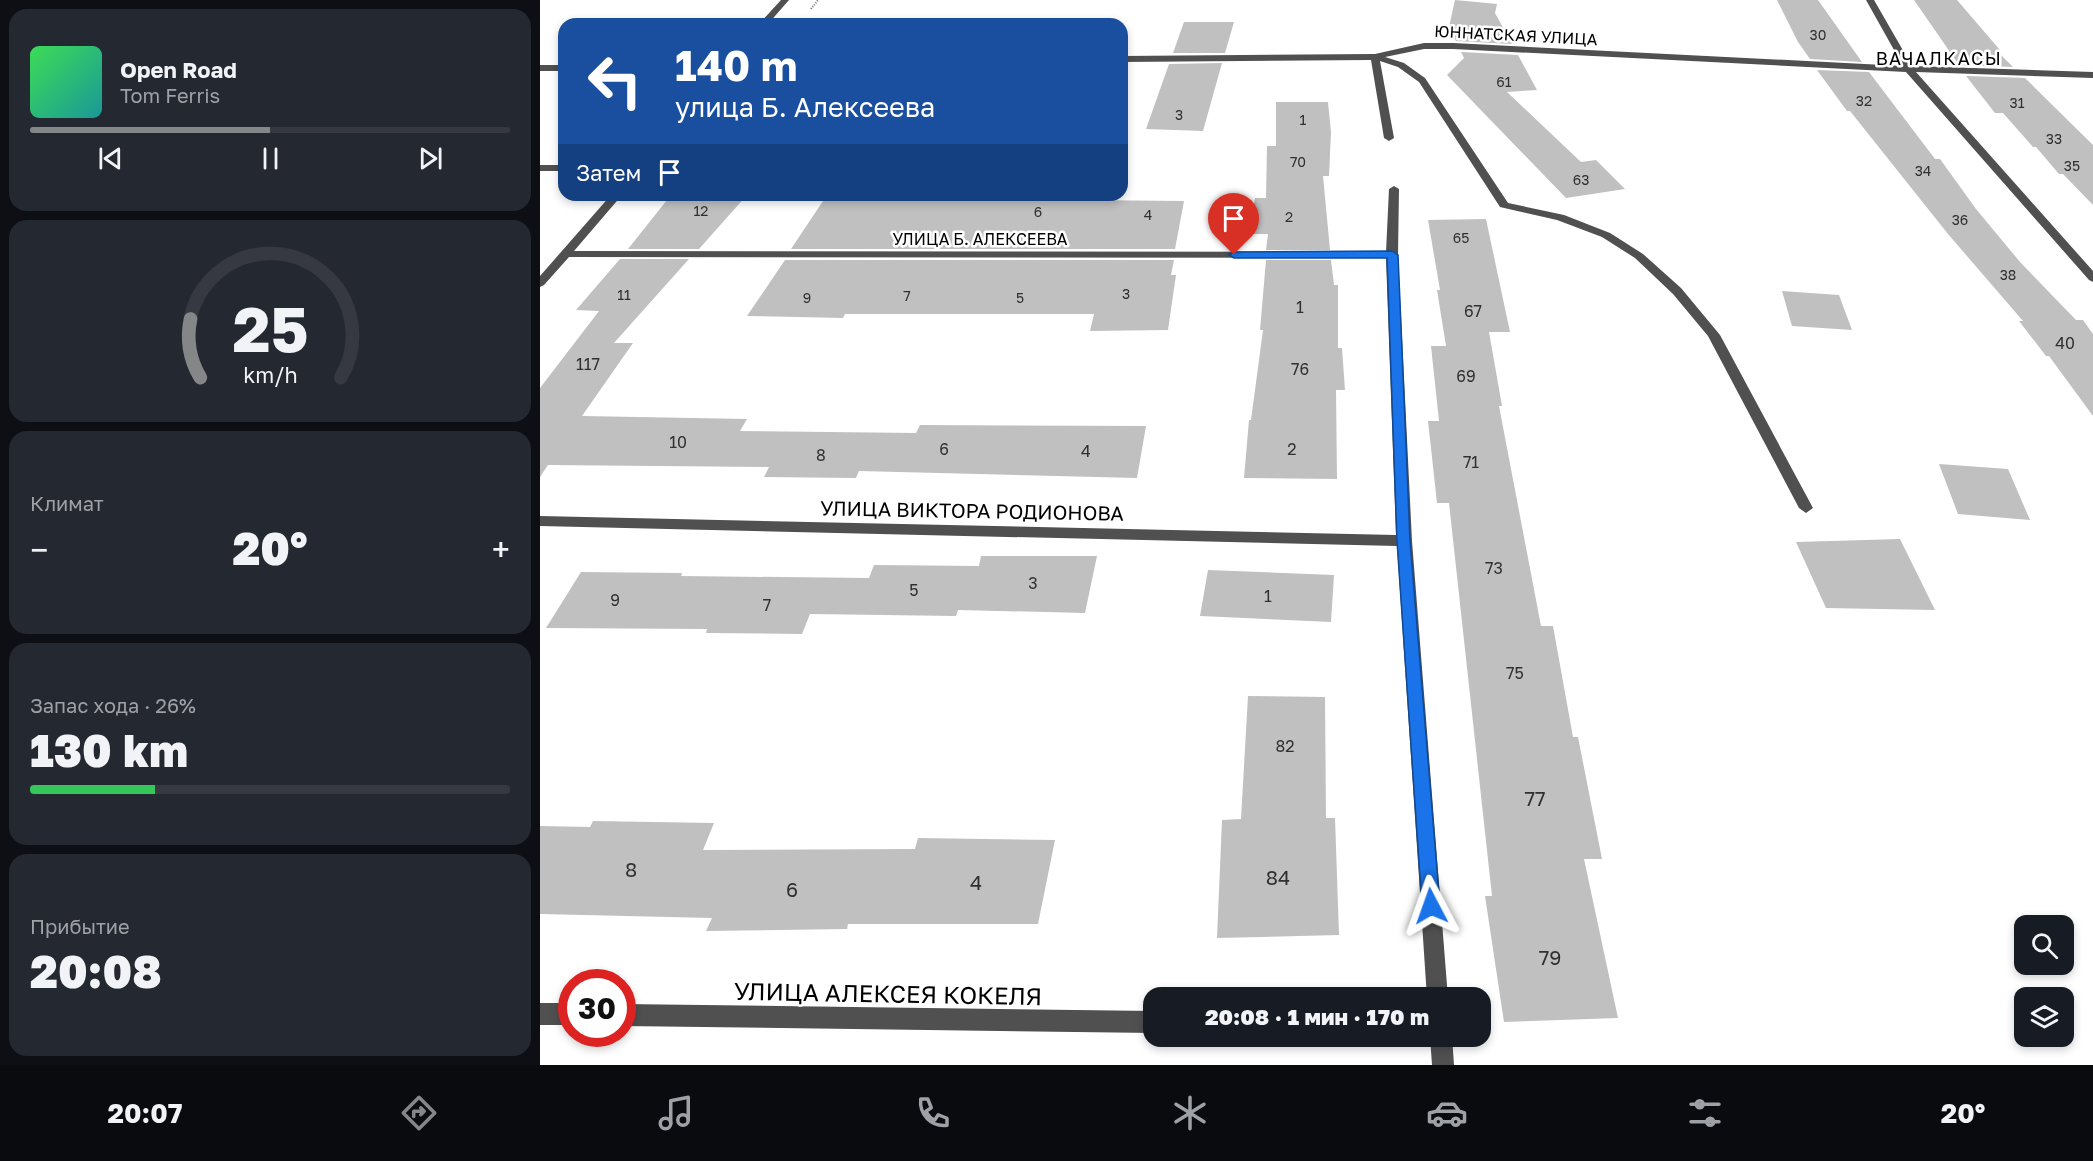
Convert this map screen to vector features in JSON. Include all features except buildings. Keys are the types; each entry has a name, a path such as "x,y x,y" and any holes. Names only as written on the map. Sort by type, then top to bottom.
{"street":[{"path":"768,18 785,0"},
{"path":"1870,0 1909,69 2093,278"},
{"name":"ЮННАТСКАЯ УЛИЦА","path":"1128,59 1375,57 1424,46 1453,46 1909,69 2093,75"},
{"path":"1389,138 1375,57 1401,64 1422,80 1504,205 1560,217 1606,235 1639,256 1677,291 1713,335 1806,508"},
{"path":"540,68 558,68"},
{"path":"540,168 558,168"},
{"path":"1395,189 1392,255 1404,541 1437,987"},
{"path":"540,283 612,201"},
{"name":"УЛИЦА Б. АЛЕКСЕЕВА","path":"567,254 1392,255"},
{"name":"УЛИЦА ВИКТОРА РОДИОНОВА","path":"540,521 1404,541"},
{"path":"540,1014 558,1014"},
{"name":"УЛИЦА АЛЕКСЕЯ КОКЕЛЯ","path":"636,1015 1143,1022"},
{"path":"1442,1047 1443,1065"}],"district":[{"name":"ВАЧАЛКАСЫ","path":"1939,58"}],"route":[{"path":"1234,255 1392,255 1404,541 1431,906"}]}
